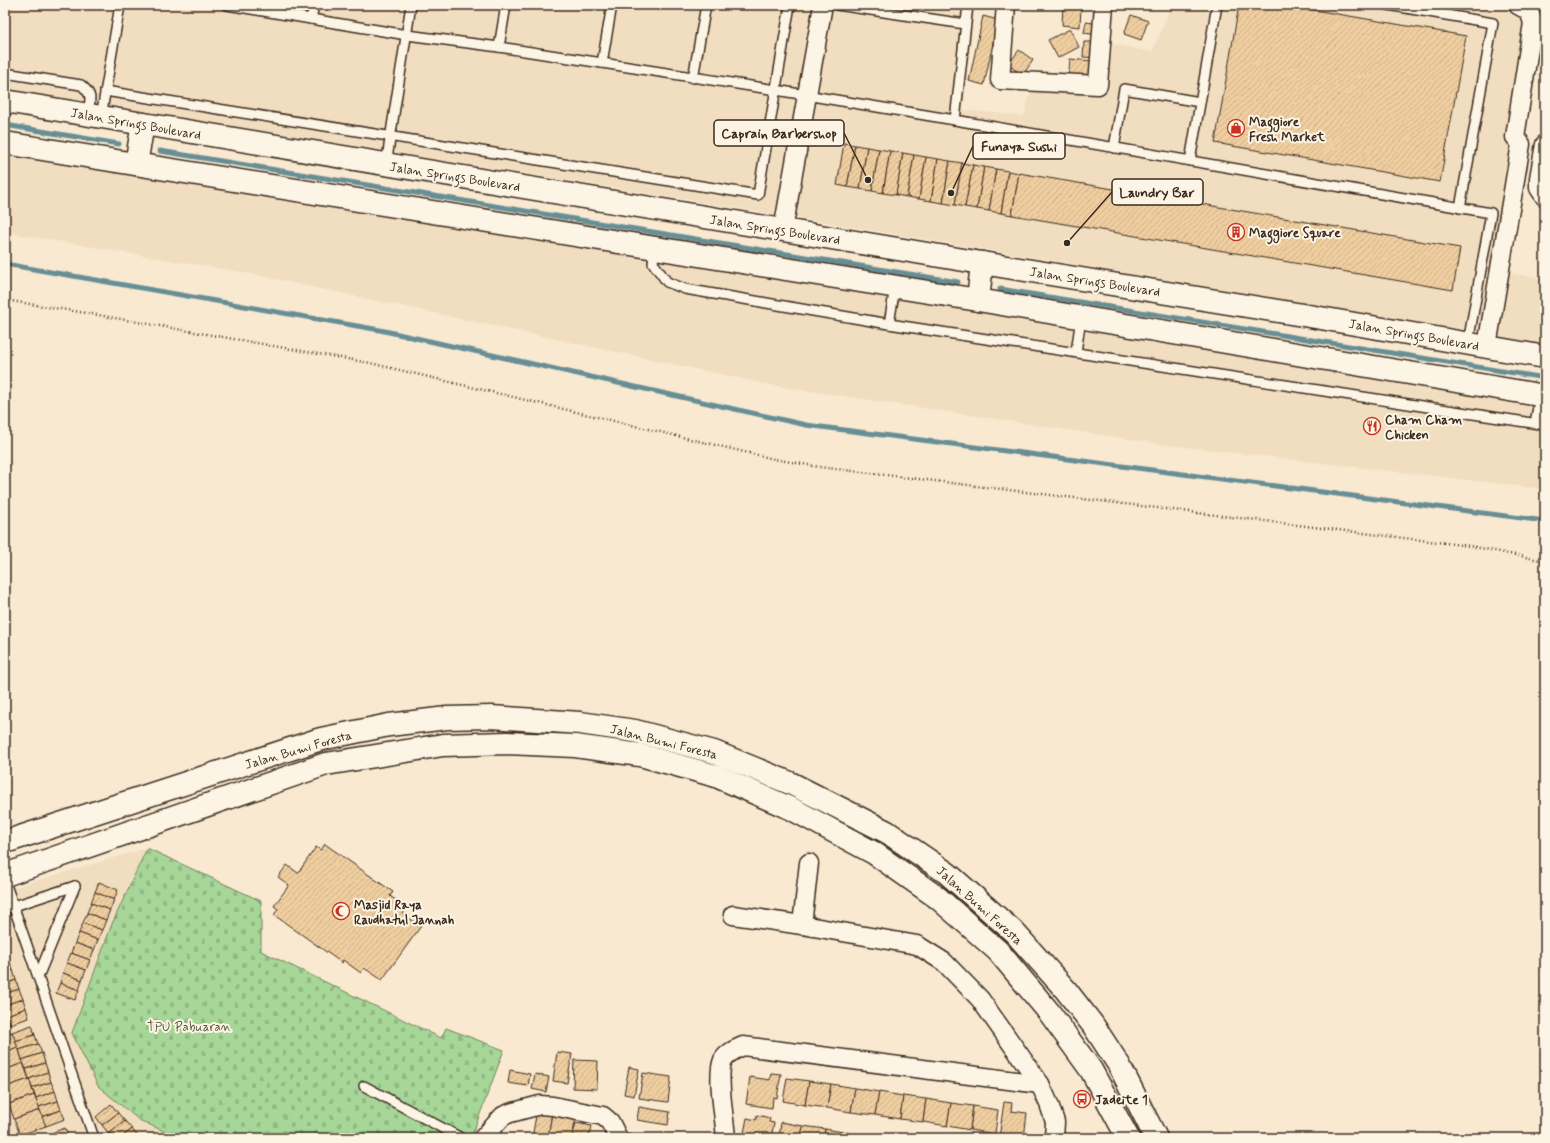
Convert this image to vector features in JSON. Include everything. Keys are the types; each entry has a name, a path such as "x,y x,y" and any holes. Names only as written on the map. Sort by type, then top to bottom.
{"main road":[{"name":"Jalan Springs Boulevard","path":"5,101 1309,316 1545,357"},
{"path":"136,164 143,124"},
{"path":"5,143 136,164 654,256 895,287 978,300 1542,396"},
{"path":"978,300 982,263"},
{"name":"Jalan Bumi Foresta","path":"5,842 321,739 390,725 447,718 491,717 580,723 635,731 714,752 790,783 887,832 947,873 1014,932 1065,989 1093,1025 1119,1065 1156,1138"},
{"name":"Jalan Bumi Foresta","path":"5,875 326,764 443,745 507,743 575,746 640,755 716,776 792,809 874,853 938,898 998,951 1050,1012 1091,1070 1128,1138"},
{"path":"239,766 248,791"}],"street":[{"path":"783,230 823,5"},
{"path":"1006,5 1000,80 1098,85 1104,5"},
{"path":"1478,345 1522,144 1515,138 1533,23 1529,11 1518,5"},
{"path":"1545,144 1539,178 1539,188 1545,197"},
{"path":"802,925 809,863"},
{"path":"734,915 917,945 944,962 980,999 1040,1084 1055,1122 1054,1138"},
{"path":"726,1138 720,1075 723,1060 730,1053 743,1046 1040,1084"},
{"path":"483,1138 503,1116 540,1105 553,1106 603,1116 610,1122 618,1138"}],"lane":[{"path":"94,116 105,91 120,5"},
{"path":"226,5 406,35 499,47 776,90 1491,213 1478,345"},
{"path":"312,19 314,5"},
{"path":"386,165 411,5"},
{"path":"499,47 506,5"},
{"path":"602,63 612,5"},
{"path":"693,78 706,5"},
{"path":"105,91 758,195 790,5"},
{"path":"837,5 965,24"},
{"path":"955,120 968,5"},
{"path":"1190,161 1217,5"},
{"path":"1388,5 1493,23 1460,208"},
{"path":"5,73 81,85 87,90 90,96 94,116"},
{"path":"1114,148 1124,89 1200,102"},
{"path":"654,256 667,282 686,289 889,324 1545,425"},
{"path":"889,324 895,287"},
{"path":"1076,352 1081,318"},
{"path":"1535,423 1542,396"},
{"path":"5,882 9,908 38,977 94,1138"},
{"path":"9,908 75,886 38,977"},
{"path":"364,1086 461,1138"}],"path":[{"path":"5,300 370,362 774,460 836,469 1470,546 1545,561"}],"shaded area":[{"path":"5,5 975,5 963,110 1024,116 1032,87 1105,94 1113,44 1152,52 1172,5 1493,5 1517,9 1528,24 1516,149 1484,333 811,220 5,89"},
{"path":"5,156 822,282 1545,406 1545,489 1161,444 771,385 252,274 5,232"},
{"path":"1509,273 1545,279 1545,344 1498,337"},
{"path":"147,848 112,924 139,1120 179,1138 5,1138 5,890"}],"green space":[{"name":"TPU Pabuaran","path":"147,848 261,901 261,951 441,1038 446,1028 504,1050 471,1138 179,1138 139,1120 98,1086 72,1033 112,924"}],"building":[{"path":"1063,5 1081,5 1080,27 1062,25"},
{"path":"1122,5 1132,5 1130,9"},
{"path":"1239,5 1285,5 1466,36 1440,182 1215,143"},
{"path":"1131,15 1148,21 1141,40 1124,34"},
{"path":"983,16 998,20 984,85 969,81"},
{"path":"1086,22 1099,24 1097,35 1084,33"},
{"path":"1070,29 1079,47 1058,58 1048,40"},
{"path":"1084,42 1098,42 1098,58 1083,57"},
{"path":"1019,50 1033,60 1023,75 1008,65"},
{"path":"1070,59 1092,61 1090,84 1068,81"},
{"path":"844,143 855,145 847,187 837,185"},
{"path":"855,145 867,147 860,189 847,187"},
{"path":"867,147 879,149 872,191 860,189"},
{"path":"879,149 890,151 883,193 872,191"},
{"path":"890,151 903,153 896,195 883,193"},
{"path":"903,153 914,155 907,197 896,195"},
{"path":"914,155 926,157 919,199 907,197"},
{"path":"926,157 938,159 931,201 919,199"},
{"path":"938,159 950,161 943,203 931,201"},
{"path":"950,161 962,163 955,205 943,203"},
{"path":"962,163 973,165 965,207 955,205"},
{"path":"973,165 984,167 977,209 965,207"},
{"path":"984,167 996,169 989,211 977,209"},
{"path":"996,169 1008,171 1001,213 989,211"},
{"path":"1008,171 1019,173 1012,215 1001,213"},
{"name":"Maggiore Square","path":"1019,173 1460,248 1453,290 1012,215"},
{"name":"Masjid Raya Raudhatul Jannah","path":"325,844 393,892 390,896 407,908 403,914 421,926 382,980 364,968 361,973 343,960 342,963 274,915 278,909 274,906 289,885 278,877 287,865 298,873 316,847 321,850"},
{"path":"99,882 118,890 114,900 95,892"},
{"path":"95,892 114,900 110,910 91,903"},
{"path":"91,903 110,910 106,920 87,913"},
{"path":"87,913 106,920 102,930 83,923"},
{"path":"83,923 102,930 98,940 79,933"},
{"path":"79,933 98,940 94,950 75,943"},
{"path":"75,943 94,950 90,960 71,953"},
{"path":"6,951 9,961 5,962 5,952"},
{"path":"71,953 90,960 86,970 67,963"},
{"path":"9,961 13,970 5,973 5,962"},
{"path":"67,963 86,970 82,980 63,973"},
{"path":"13,970 16,980 5,984 5,973"},
{"path":"63,973 82,980 79,990 60,983"},
{"path":"16,980 19,989 5,994 5,984"},
{"path":"60,983 79,990 75,1000 56,993"},
{"path":"19,989 23,999 5,1005 5,994"},
{"path":"23,999 26,1008 7,1015 5,1005"},
{"path":"26,1008 29,1018 10,1024 7,1015"},
{"path":"5,1010 10,1024 5,1026"},
{"path":"32,1025 35,1035 15,1041 12,1032"},
{"path":"12,1032 18,1047 5,1052 5,1034"},
{"path":"35,1035 38,1044 19,1050 15,1041"},
{"path":"38,1044 42,1053 22,1060 19,1050"},
{"path":"18,1047 23,1063 5,1070 5,1052"},
{"path":"557,1052 572,1054 567,1083 553,1081"},
{"path":"42,1053 45,1063 26,1069 22,1060"},
{"path":"574,1060 598,1061 597,1089 573,1088"},
{"path":"23,1063 29,1079 5,1087 5,1070"},
{"path":"45,1063 48,1072 29,1079 26,1069"},
{"path":"629,1067 639,1069 634,1096 624,1094"},
{"path":"510,1070 530,1074 528,1086 508,1083"},
{"path":"48,1072 51,1082 32,1088 29,1079"},
{"path":"643,1073 671,1077 668,1102 639,1098"},
{"path":"771,1073 781,1074 777,1098 773,1097 772,1108 746,1104 750,1077 770,1080"},
{"path":"535,1074 549,1077 546,1092 532,1089"},
{"path":"787,1078 809,1081 805,1105 783,1101"},
{"path":"29,1079 34,1095 9,1104 5,1093 5,1087"},
{"path":"809,1081 831,1084 827,1108 805,1105"},
{"path":"51,1082 55,1091 36,1098 32,1088"},
{"path":"831,1084 855,1088 851,1112 827,1108"},
{"path":"855,1088 879,1092 875,1115 851,1112"},
{"path":"55,1091 58,1101 39,1107 36,1098"},
{"path":"879,1092 903,1096 900,1119 875,1115"},
{"path":"34,1095 40,1110 14,1119 9,1104"},
{"path":"903,1096 926,1099 923,1122 900,1119"},
{"path":"926,1099 951,1103 947,1126 923,1122"},
{"path":"58,1101 61,1110 42,1117 39,1107"},
{"path":"1004,1102 1012,1103 1011,1111 1027,1113 1024,1138 1009,1136 1009,1138 999,1138"},
{"path":"951,1103 973,1106 970,1130 947,1126"},
{"path":"111,1104 118,1113 102,1125 96,1117"},
{"path":"973,1106 998,1110 995,1134 970,1130"},
{"path":"639,1107 670,1112 668,1125 637,1120"},
{"path":"40,1110 46,1126 20,1135 14,1119"},
{"path":"61,1110 65,1119 46,1126 42,1117"},
{"path":"537,1110 552,1113 548,1138 532,1138"},
{"path":"118,1113 125,1121 109,1134 102,1125"},
{"path":"552,1113 576,1117 572,1138 548,1138"},
{"path":"757,1115 770,1118 769,1122 774,1123 771,1138 743,1138 747,1118 756,1120"},
{"path":"125,1121 132,1129 121,1138 113,1138 109,1134"},
{"path":"781,1122 803,1126 801,1138 779,1138"},
{"path":"576,1123 592,1126 589,1138 572,1138"},
{"path":"803,1126 825,1129 824,1138 801,1138"},
{"path":"65,1128 69,1138 47,1138 46,1135"},
{"path":"132,1129 139,1138 121,1138"},
{"path":"825,1129 849,1133 849,1138 824,1138"},
{"path":"849,1133 873,1137 873,1138 849,1138"},
{"path":"628,1134 640,1138 627,1138"},
{"path":"46,1135 47,1138 37,1138"}],"waterway":[{"path":"5,125 119,144"},
{"path":"160,151 958,282"},
{"path":"5,264 380,330 806,425 1545,521"},
{"path":"1000,289 1545,378"}],"place":[{"name":"Maggiore Fresh Market","path":"1236,128"},
{"name":"Caprain Barbershop","path":"868,180"},
{"name":"Funaya Sushi","path":"951,193"},
{"name":"Maggiore Square","path":"1236,232"},
{"name":"Laundry Bar","path":"1067,243"},
{"name":"Cham Cham Chicken","path":"1372,426"},
{"name":"Masjid Raya Raudhatul Jannah","path":"341,911"},
{"name":"Jadeite 1","path":"1082,1099"}]}
